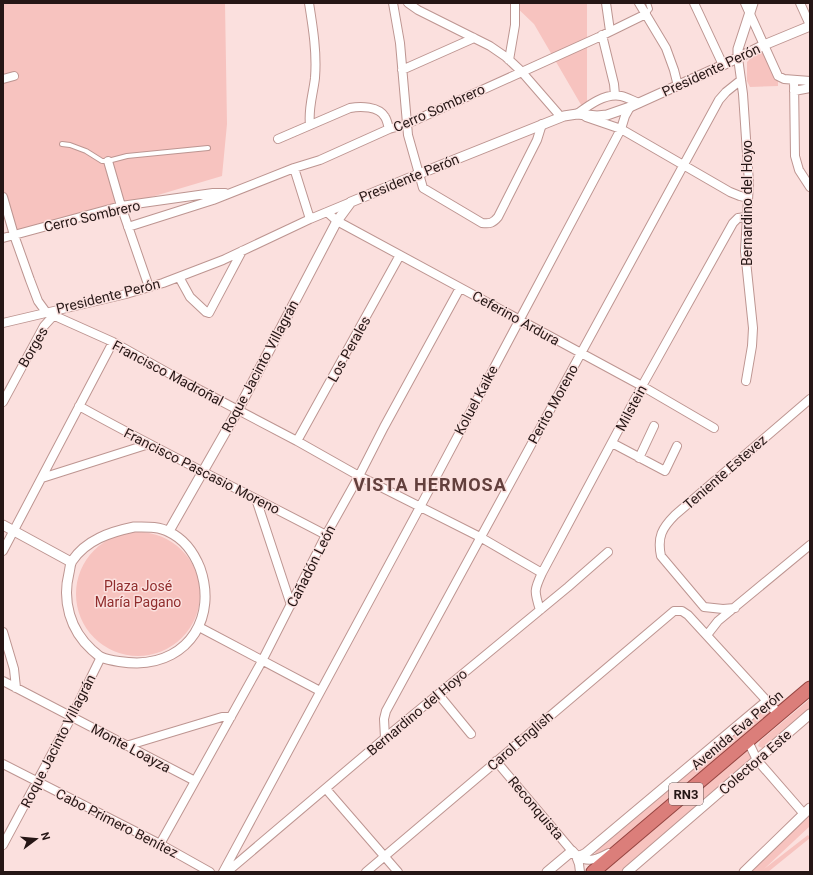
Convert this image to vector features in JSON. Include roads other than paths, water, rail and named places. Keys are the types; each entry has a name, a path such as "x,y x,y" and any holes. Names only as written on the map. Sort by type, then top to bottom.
{"highway":[{"name":"Avenida Eva Perón","path":"592,872 639,834 810,688"}],"street":[{"path":"309,3 316,53 314,83 309,107 310,125"},
{"path":"394,3 400,43 406,124 423,188 482,223 489,224 494,222 498,217 537,140 542,124"},
{"path":"408,3 418,10 490,46 509,60 561,117"},
{"path":"509,60 515,25 515,3"},
{"path":"606,3 610,31"},
{"path":"639,3 666,48 678,86"},
{"path":"694,3 723,66"},
{"path":"745,3 778,76 784,79 810,80"},
{"name":"Bernardino del Hoyo","path":"746,381 752,346 753,328 745,251 749,183 743,94 738,49 753,3"},
{"path":"800,3 810,26"},
{"name":"Cerro Sombrero","path":"128,227 213,200 294,168 320,160 389,129 406,124 646,14"},
{"name":"Presidente Perón","path":"3,323 126,294 179,277 222,260 310,219 542,124 561,117 578,114 597,116 607,115 634,105 723,66 764,45 810,26"},
{"path":"602,35 614,84 615,95"},
{"path":"402,70 474,38"},
{"path":"3,79 14,76"},
{"name":"Perito Moreno","path":"385,738 384,719 386,711 480,537 685,165 719,100 726,92 741,80"},
{"path":"794,80 795,156 799,170 809,184"},
{"path":"794,91 810,88"},
{"path":"578,114 591,104 615,95 623,96 634,105"},
{"name":"Koluel Kaike","path":"223,872 420,507 620,130 625,116 634,105"},
{"path":"278,140 350,108 358,106 379,110 385,116 389,129"},
{"path":"578,114 620,130 685,165 730,192 748,198"},
{"path":"108,161 121,206 149,287"},
{"path":"294,168 310,219"},
{"name":"Cerro Sombrero","path":"3,238 121,206 213,193 229,193"},
{"path":"3,197 14,235 38,301 50,313"},
{"name":"Roque Jacinto Villagrán","path":"169,531 238,410 336,222 351,202"},
{"path":"327,212 336,222"},
{"name":"Milstein","path":"540,610 535,595 535,587 542,573 642,386 733,222 738,218 746,216"},
{"name":"Ceferino Ardura","path":"336,222 642,386 714,428"},
{"path":"179,277 190,297 206,312 209,312 242,251"},
{"name":"Los Perales","path":"298,441 400,255"},
{"name":"Cañadón León","path":"160,844 262,661 326,535 460,288"},
{"name":"Francisco Madroñal","path":"50,313 113,342 179,379 298,441 359,476 480,537 542,573"},
{"name":"Borges","path":"3,402 50,313"},
{"path":"3,551 113,342"},
{"name":"Teniente Estevez","path":"704,607 661,556 658,545 661,533 666,524 810,399"},
{"name":"Francisco Pascasio Moreno","path":"79,406 149,444 326,535"},
{"path":"639,458 654,426"},
{"path":"612,443 665,471 677,446"},
{"path":"42,478 149,444"},
{"path":"256,499 291,606"},
{"path":"3,525 71,562"},
{"name":"Roque Jacinto Villagrán","path":"134,527 151,527 169,531 186,544 196,558 202,575 206,594 199,628 187,644 179,651 155,660 137,663 101,657 83,642 72,624 67,602 66,584 71,562 85,548 101,536 117,530 134,527"},
{"path":"779,715 707,635 715,624 810,545"},
{"name":"Bernardino del Hoyo","path":"227,872 608,552"},
{"path":"704,607 723,609 735,608"},
{"path":"704,607 713,615 715,624"},
{"name":"Carol English","path":"366,872 674,610 682,611 707,635"},
{"path":"199,628 320,691"},
{"path":"3,632 14,669 16,688"},
{"name":"Roque Jacinto Villagrán","path":"3,845 72,716 101,657"},
{"name":"Monte Loayza","path":"3,681 195,781"},
{"path":"438,695 471,734"},
{"path":"574,853 582,856 596,845 767,701"},
{"name":"Colectora Este","path":"627,872 810,714"},
{"path":"126,746 222,717 231,717"},
{"path":"744,872 807,811 757,760 748,741"},
{"name":"Reconquista","path":"496,761 592,872"},
{"name":"Cabo Primero Benítez","path":"3,764 160,844 210,872"},
{"path":"326,788 398,872"},
{"path":"574,853 585,860 596,860 639,834"},
{"path":"547,872 574,853"},
{"name":"Reconquista","path":"574,853 579,864 580,872"}],"lane":[{"path":"646,14 650,9 648,3"},
{"path":"62,144 70,145 86,151 102,161 127,156 208,148"}],"district":[{"name":"VISTA HERMOSA","path":"430,485"}],"park label":[{"name":"Plaza José María Pagano","path":"138,594"}]}
